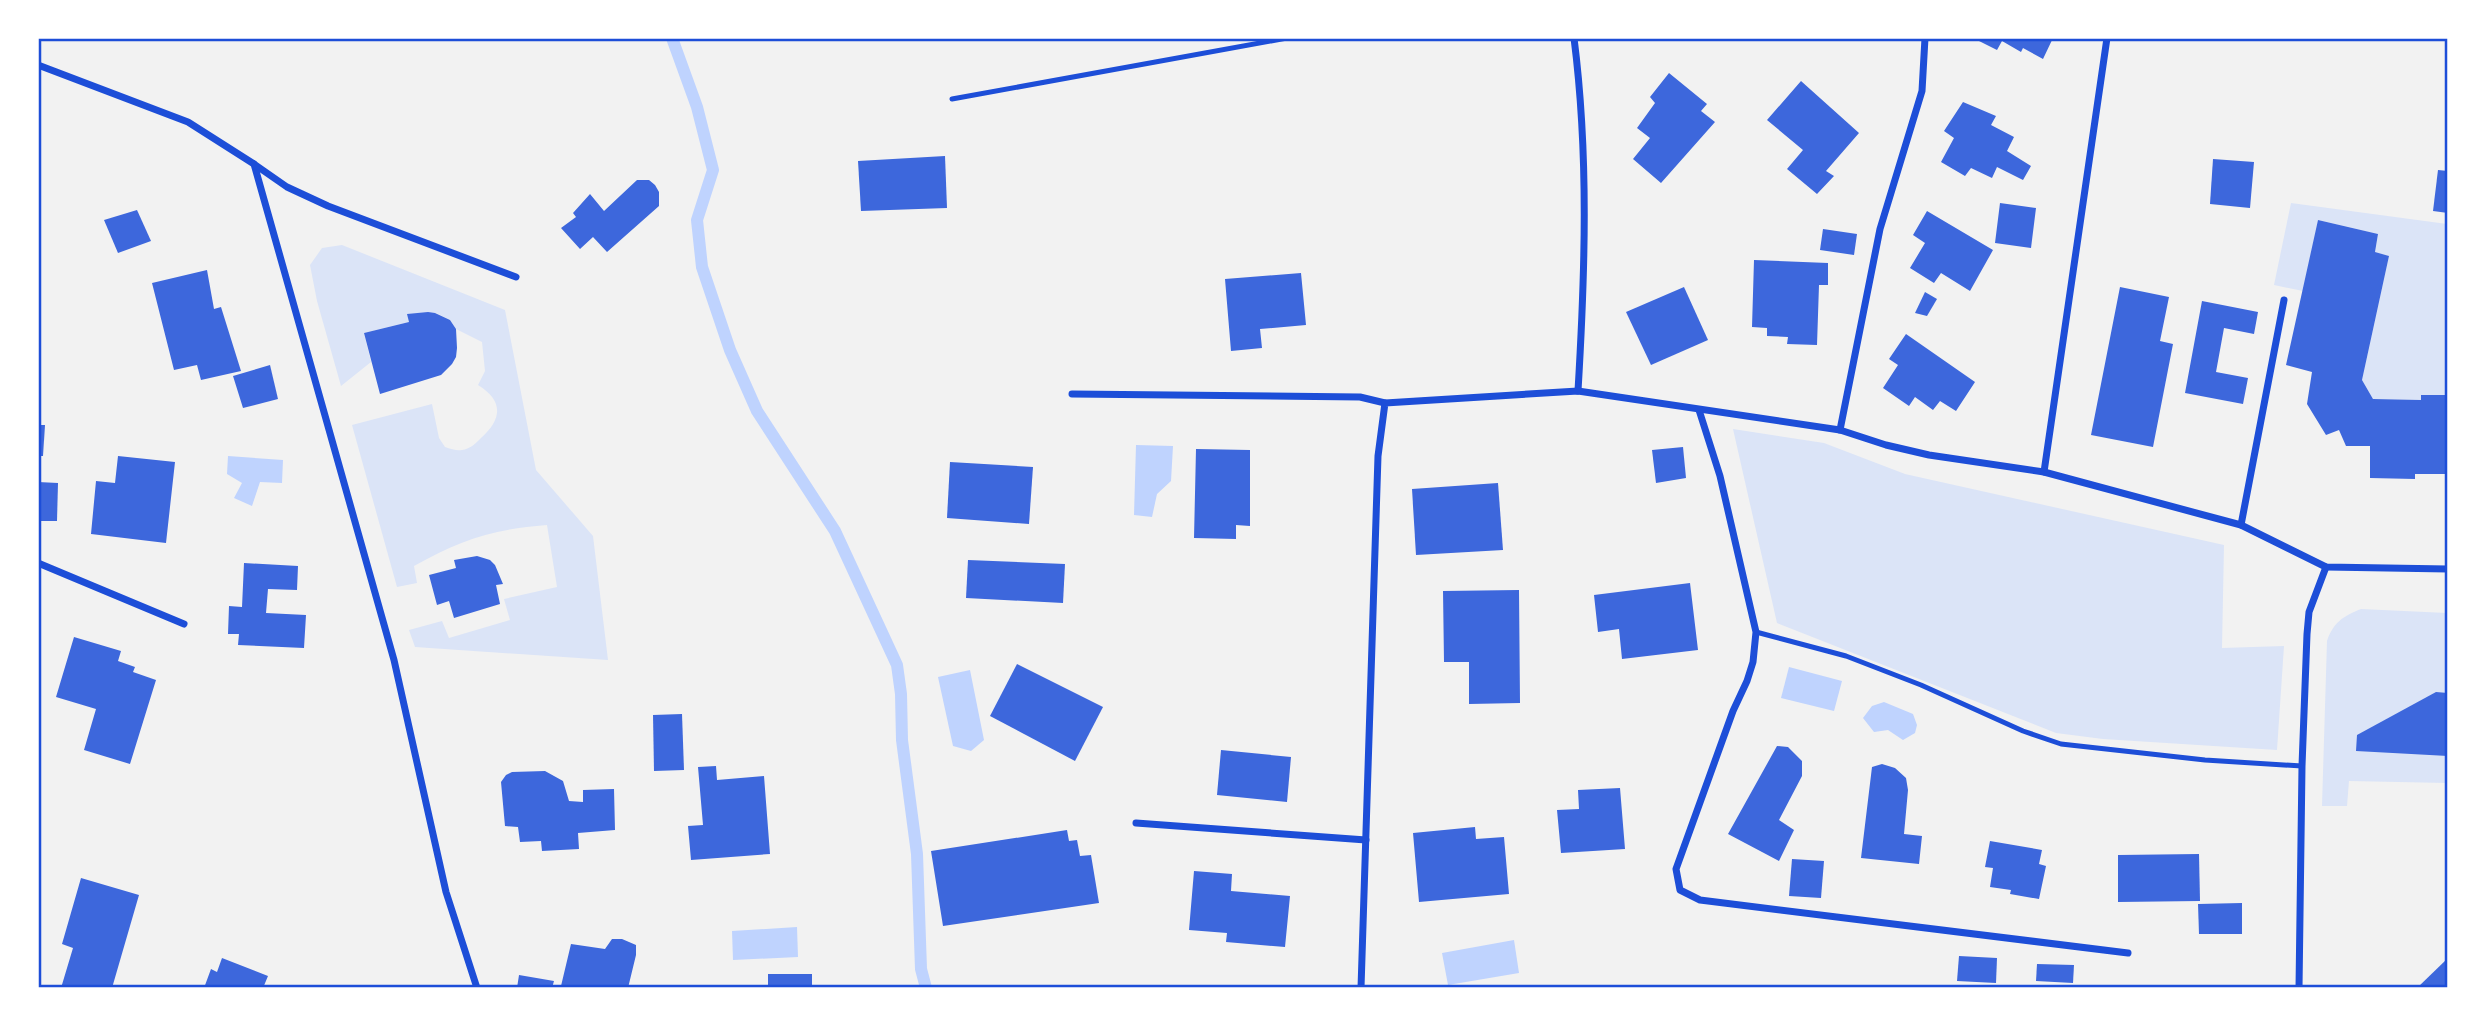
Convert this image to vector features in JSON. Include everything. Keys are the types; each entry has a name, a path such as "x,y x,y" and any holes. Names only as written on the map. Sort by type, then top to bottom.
{"street":[{"path":"1574,38 1584,152 1586,228 1577,391"},
{"path":"1840,430 1880,229 1922,91 1925,38"},
{"path":"2044,472 2107,38"},
{"path":"38,65 188,122 287,187 328,206 516,277"},
{"path":"254,164 394,660 446,892 477,988"},
{"path":"2241,524 2284,300"},
{"path":"1072,394 1360,397 1385,403 1577,391 1840,430 1929,455 2044,472 2241,524 2326,567 2448,569"},
{"path":"1361,988 1378,456 1385,403"},
{"path":"1699,410 1720,476 1756,632 1753,662 1676,869 1680,890 1700,900 2128,953"},
{"path":"38,563 184,624"},
{"path":"2299,988 2302,766 2309,612 2326,567"},
{"path":"1136,822 1366,840"}],"lane":[{"path":"952,99 1287,38"},
{"path":"1756,632 1846,656 1921,685 2023,731 2061,744 2205,760 2302,766"}],"shaded area":[{"path":"2291,203 2447,224 2447,395 2421,400 2373,399 2362,380 2389,256 2375,252 2378,234 2318,220 2303,291 2274,285"},
{"path":"342,245 505,310 536,470 593,536 608,660 415,647 409,630 442,621 449,638 510,620 504,599 557,587 547,525 493,533 447,549 414,566 417,583 397,587 352,425 432,404 439,438 445,447 460,450 472,446 488,431 497,410 492,397 478,385 485,371 482,342 456,329 450,320 436,313 408,314 409,322 364,333 371,362 341,386 317,301 310,265 322,248"},
{"path":"1733,429 1824,443 1905,474 2224,545 2222,648 2284,646 2277,750 2103,739 2056,733 1777,623"},
{"path":"2361,609 2447,613 2447,783 2349,781 2347,806 2322,806 2327,641 2332,629 2340,621"}],"water":[{"path":"1136,445 1173,446 1171,481 1157,494 1152,517 1134,515"},
{"path":"228,456 283,460 282,483 260,482 252,506 234,498 242,483 227,474"},
{"path":"1789,667 1842,681 1834,711 1781,698"},
{"path":"970,670 984,740 971,751 953,746 938,677"},
{"path":"1884,702 1913,714 1917,725 1915,733 1903,740 1888,730 1874,732 1863,718 1872,706"},
{"path":"797,927 798,957 733,960 732,931"},
{"path":"1514,940 1519,973 1448,985 1442,953"}],"building":[{"path":"1973,38 2053,38 2043,59 2023,48 2021,52 2002,41 1997,50"},
{"path":"1669,73 1707,104 1701,111 1715,122 1661,183 1633,159 1650,138 1637,128 1655,103 1650,97"},
{"path":"1801,81 1859,133 1826,171 1834,176 1817,194 1787,169 1803,150 1767,120"},
{"path":"1963,102 1996,116 1991,125 2014,137 2007,151 2031,166 2023,180 1997,167 1992,178 1971,168 1965,176 1941,162 1954,138 1944,131"},
{"path":"945,156 947,208 861,211 858,161"},
{"path":"2213,159 2254,162 2250,208 2210,204"},
{"path":"2438,170 2448,171 2448,213 2433,211"},
{"path":"637,180 649,180 655,185 659,192 659,206 607,252 593,237 580,249 561,228 576,217 573,213 590,194 604,211"},
{"path":"2000,203 2036,208 2031,248 1995,243"},
{"path":"137,210 151,241 118,253 104,220"},
{"path":"1927,211 1993,250 1970,291 1941,273 1934,283 1910,268 1925,243 1913,235"},
{"path":"2318,220 2378,234 2375,252 2389,256 2362,380 2373,399 2421,400 2421,395 2448,395 2448,474 2415,474 2415,479 2370,478 2370,446 2346,446 2339,430 2326,435 2307,404 2312,372 2286,365"},
{"path":"1823,229 1857,234 1854,255 1820,250"},
{"path":"1754,260 1828,263 1828,285 1819,285 1817,345 1787,344 1788,337 1767,336 1767,328 1752,327"},
{"path":"207,270 214,309 221,307 241,371 201,380 197,365 174,370 152,283"},
{"path":"1301,273 1306,325 1260,329 1262,348 1231,351 1225,279"},
{"path":"1684,287 1708,340 1651,365 1626,312"},
{"path":"2120,287 2169,297 2160,341 2173,344 2153,447 2091,435"},
{"path":"1925,292 1937,299 1927,316 1915,313"},
{"path":"2202,301 2258,312 2254,334 2224,328 2216,372 2248,378 2243,404 2185,393"},
{"path":"428,312 450,320 456,329 456,357 452,364 441,375 380,394 364,333 409,322 407,314"},
{"path":"1906,334 1975,382 1956,411 1940,401 1933,410 1915,397 1909,406 1883,388 1898,365 1889,359"},
{"path":"270,365 278,399 243,408 233,376"},
{"path":"38,425 45,425 43,456 38,456"},
{"path":"1683,447 1686,478 1656,483 1652,450"},
{"path":"1196,449 1250,450 1250,526 1236,525 1236,539 1194,538"},
{"path":"118,456 175,462 166,543 91,534 96,481 115,483"},
{"path":"950,462 1033,467 1029,524 947,518"},
{"path":"38,482 58,483 57,521 38,521"},
{"path":"1498,483 1503,550 1416,555 1412,489"},
{"path":"477,556 490,560 495,565 503,584 496,585 500,604 454,618 449,601 437,605 429,575 456,568 454,560"},
{"path":"968,560 1065,564 1063,603 966,598"},
{"path":"244,563 298,566 297,590 268,589 266,613 306,615 304,648 238,645 239,634 228,634 229,606 242,607"},
{"path":"1690,583 1698,650 1622,659 1619,629 1598,632 1594,595"},
{"path":"1519,590 1520,703 1469,704 1469,662 1444,662 1443,591"},
{"path":"74,637 121,651 118,661 135,667 133,672 156,680 130,764 84,750 96,709 56,697"},
{"path":"1017,664 1103,707 1075,761 990,716"},
{"path":"2436,692 2448,693 2448,756 2356,751 2357,735"},
{"path":"682,714 684,770 654,771 653,715"},
{"path":"1777,746 1788,747 1802,761 1802,776 1779,820 1794,830 1779,861 1728,834"},
{"path":"1221,750 1291,757 1287,802 1217,795"},
{"path":"1882,764 1895,768 1906,778 1908,790 1904,834 1922,836 1919,864 1861,858 1872,767"},
{"path":"716,766 717,780 764,776 770,854 691,860 688,826 703,825 698,767"},
{"path":"545,771 563,781 569,801 583,802 583,790 614,789 615,830 578,833 579,849 542,851 541,841 520,842 518,827 505,826 501,782 512,772"},
{"path":"1620,788 1625,849 1561,853 1557,810 1579,809 1578,790"},
{"path":"1475,827 1476,839 1504,837 1509,894 1419,902 1413,833"},
{"path":"1067,830 1069,841 1077,840 1080,856 1091,855 1099,903 943,926 931,851"},
{"path":"1990,841 2042,850 2039,864 2046,866 2039,899 1990,887 1993,868 1985,867"},
{"path":"2199,854 2200,901 2118,902 2118,855"},
{"path":"1792,859 1824,861 1821,898 1789,896"},
{"path":"1194,871 1232,874 1231,891 1290,896 1285,947 1226,942 1227,933 1189,930"},
{"path":"81,878 139,895 112,988 61,988 73,948 62,944"},
{"path":"2242,903 2242,934 2199,934 2198,904"},
{"path":"612,939 622,939 636,945 628,988 561,986 571,944 605,949"},
{"path":"1959,956 1997,958 1996,983 1957,981"},
{"path":"222,958 268,976 263,988 204,988 211,969 217,972"},
{"path":"2448,958 2448,988 2417,988"},
{"path":"2037,964 2074,965 2073,983 2036,981"},
{"path":"768,974 812,974 812,988 768,988"},
{"path":"519,975 554,981 552,988 517,988"}],"waterway":[{"path":"672,38 697,107 713,170 697,220 702,267 730,350 757,411 835,531 897,665 902,740 917,854 921,969 926,988"}]}
